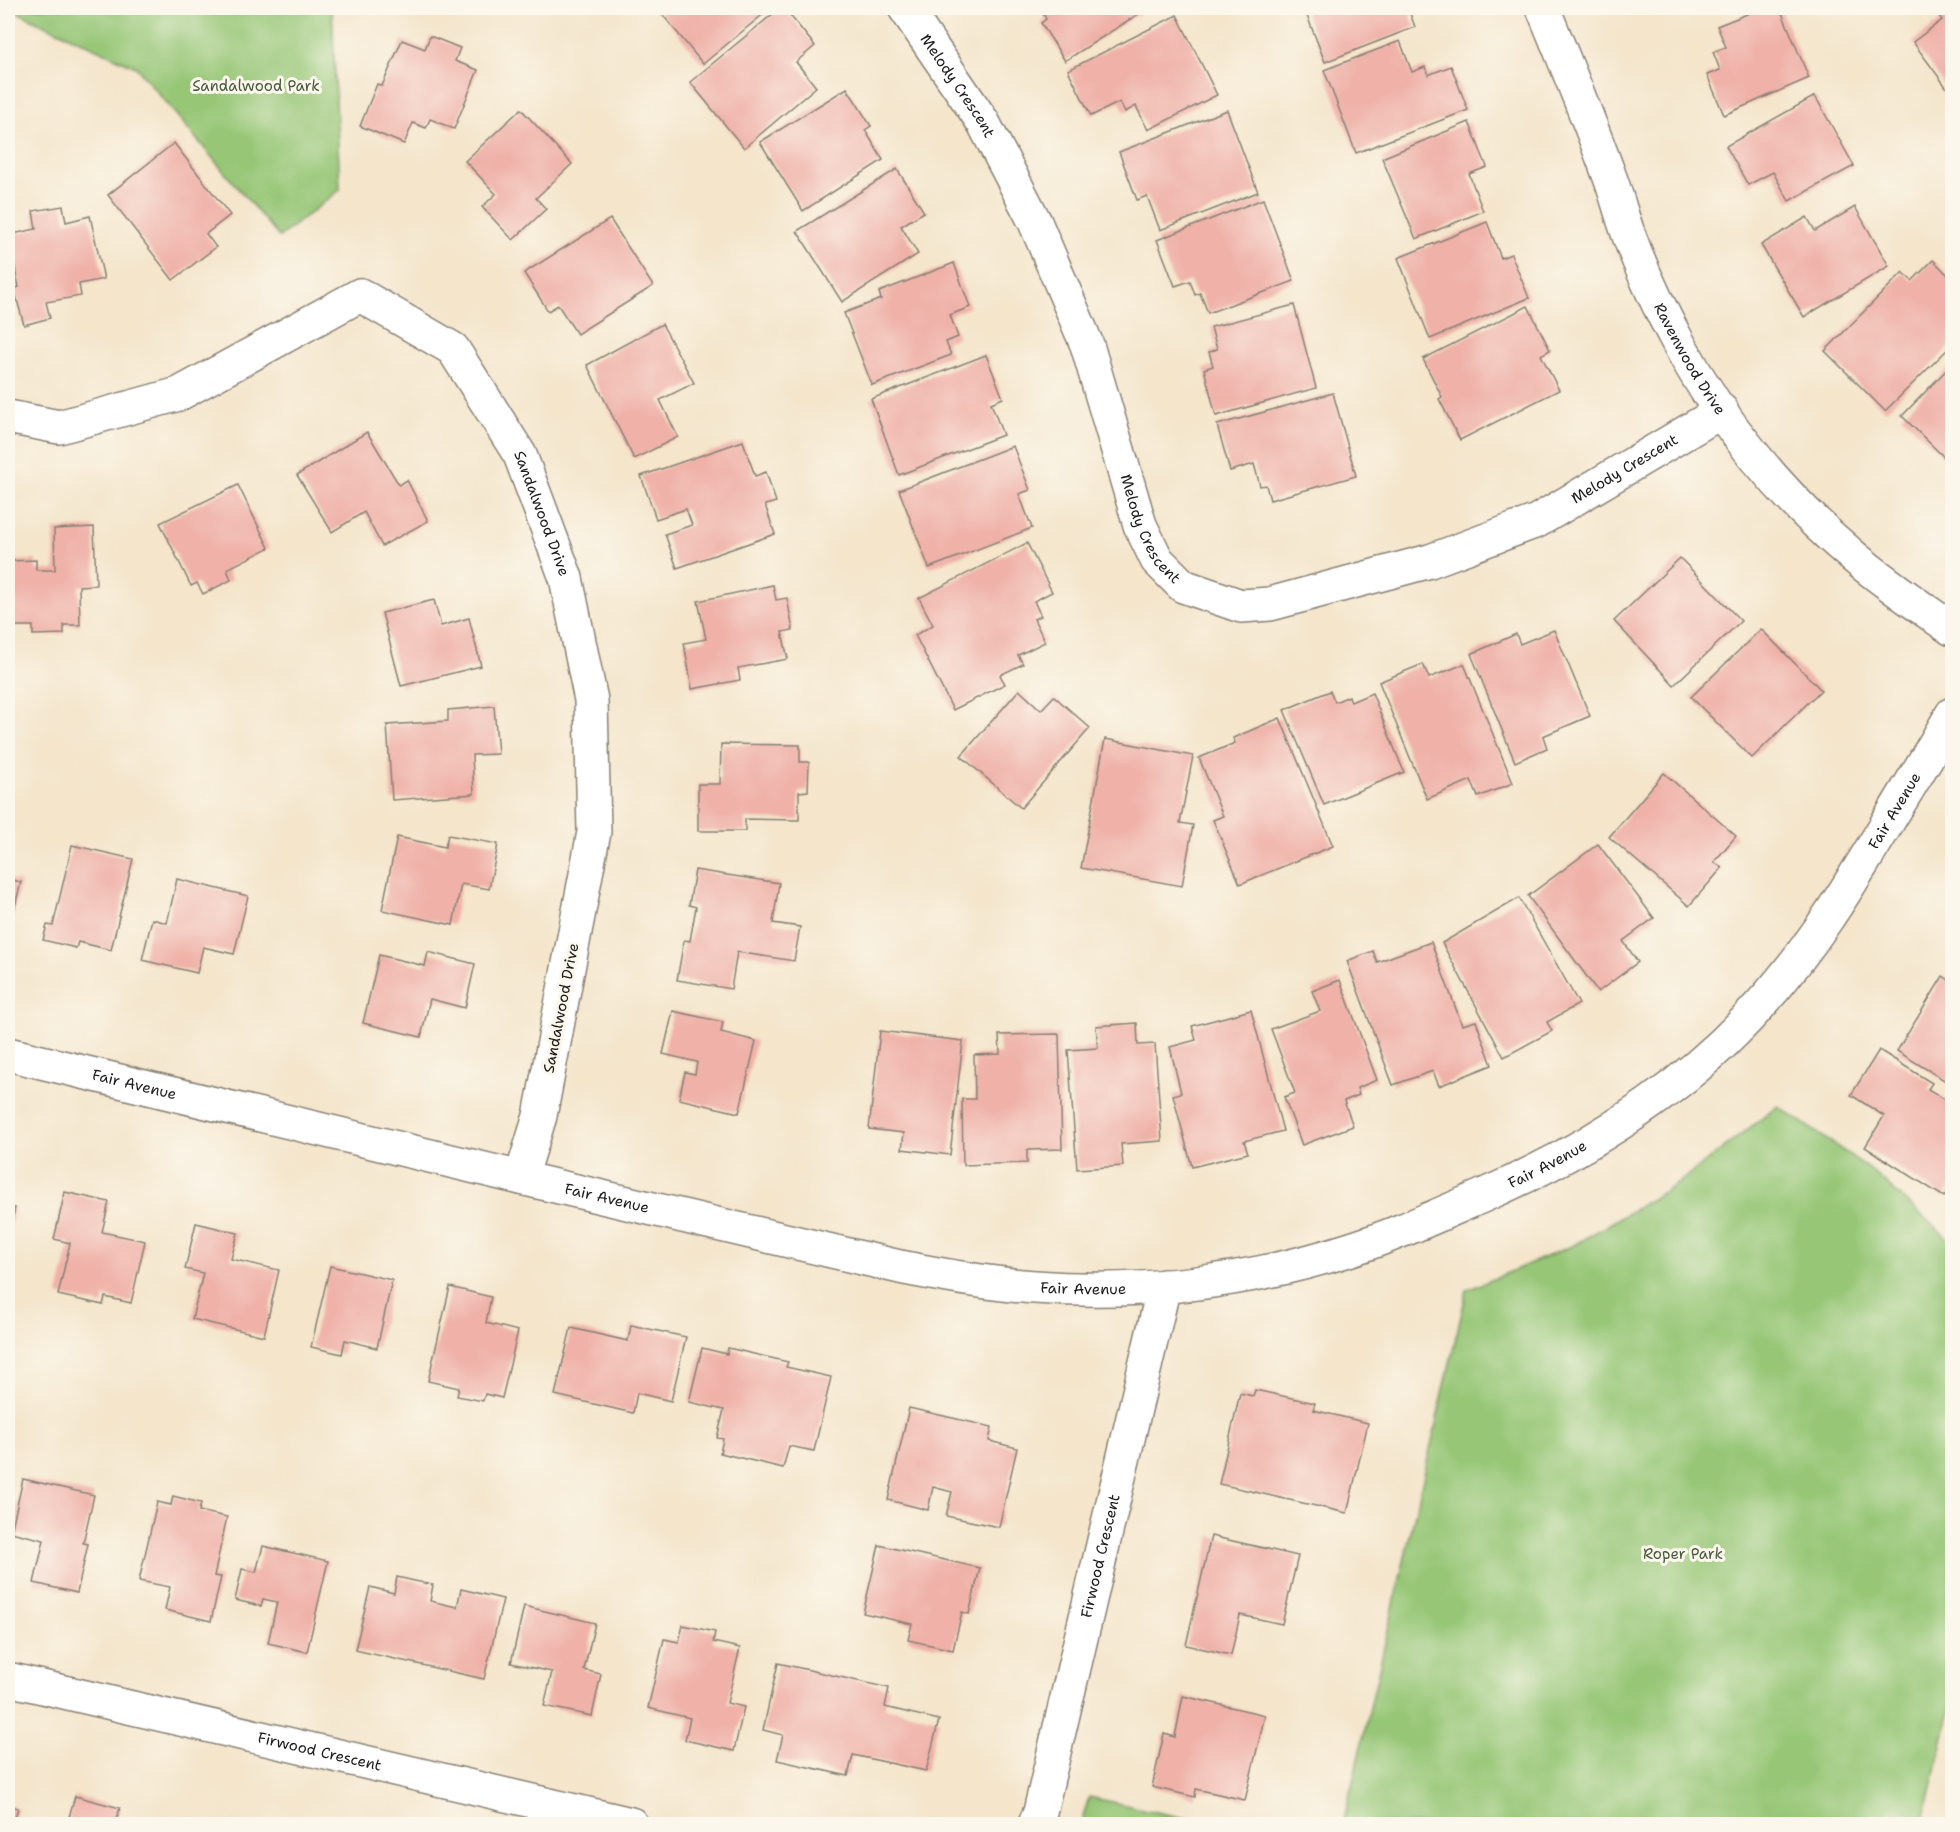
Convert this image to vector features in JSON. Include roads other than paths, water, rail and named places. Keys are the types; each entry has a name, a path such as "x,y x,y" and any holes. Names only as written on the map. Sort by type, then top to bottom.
{"street":[{"name":"Melody Crescent","path":"905,8 983,122 1035,222 1087,345 1140,525 1157,560 1183,586 1241,606 1270,604 1430,561 1537,520 1722,411"},
{"name":"Ravenwood Drive","path":"1543,8 1609,174 1630,240 1654,295 1680,346 1722,411 1753,454 1816,523 1853,557 1889,585 1953,629"},
{"name":"Sandalwood Drive","path":"8,417 58,427 179,394 360,295 453,349 520,455 566,578 591,700 594,832 540,1116 521,1178"},
{"name":"Fair Avenue","path":"8,1054 521,1178 955,1278 1034,1287 1091,1290 1164,1287 1215,1281 1305,1263 1397,1232 1513,1183 1564,1158 1614,1128 1673,1086 1718,1048 1760,1006 1800,958 1833,911 1953,714"},
{"name":"Firwood Crescent","path":"1035,1824 1040,1812 1164,1287"},
{"name":"Firwood Crescent","path":"8,1678 631,1824"}],"park label":[{"name":"Sandalwood Park","path":"256,86"},
{"name":"Roper Park","path":"1683,1554"}]}
